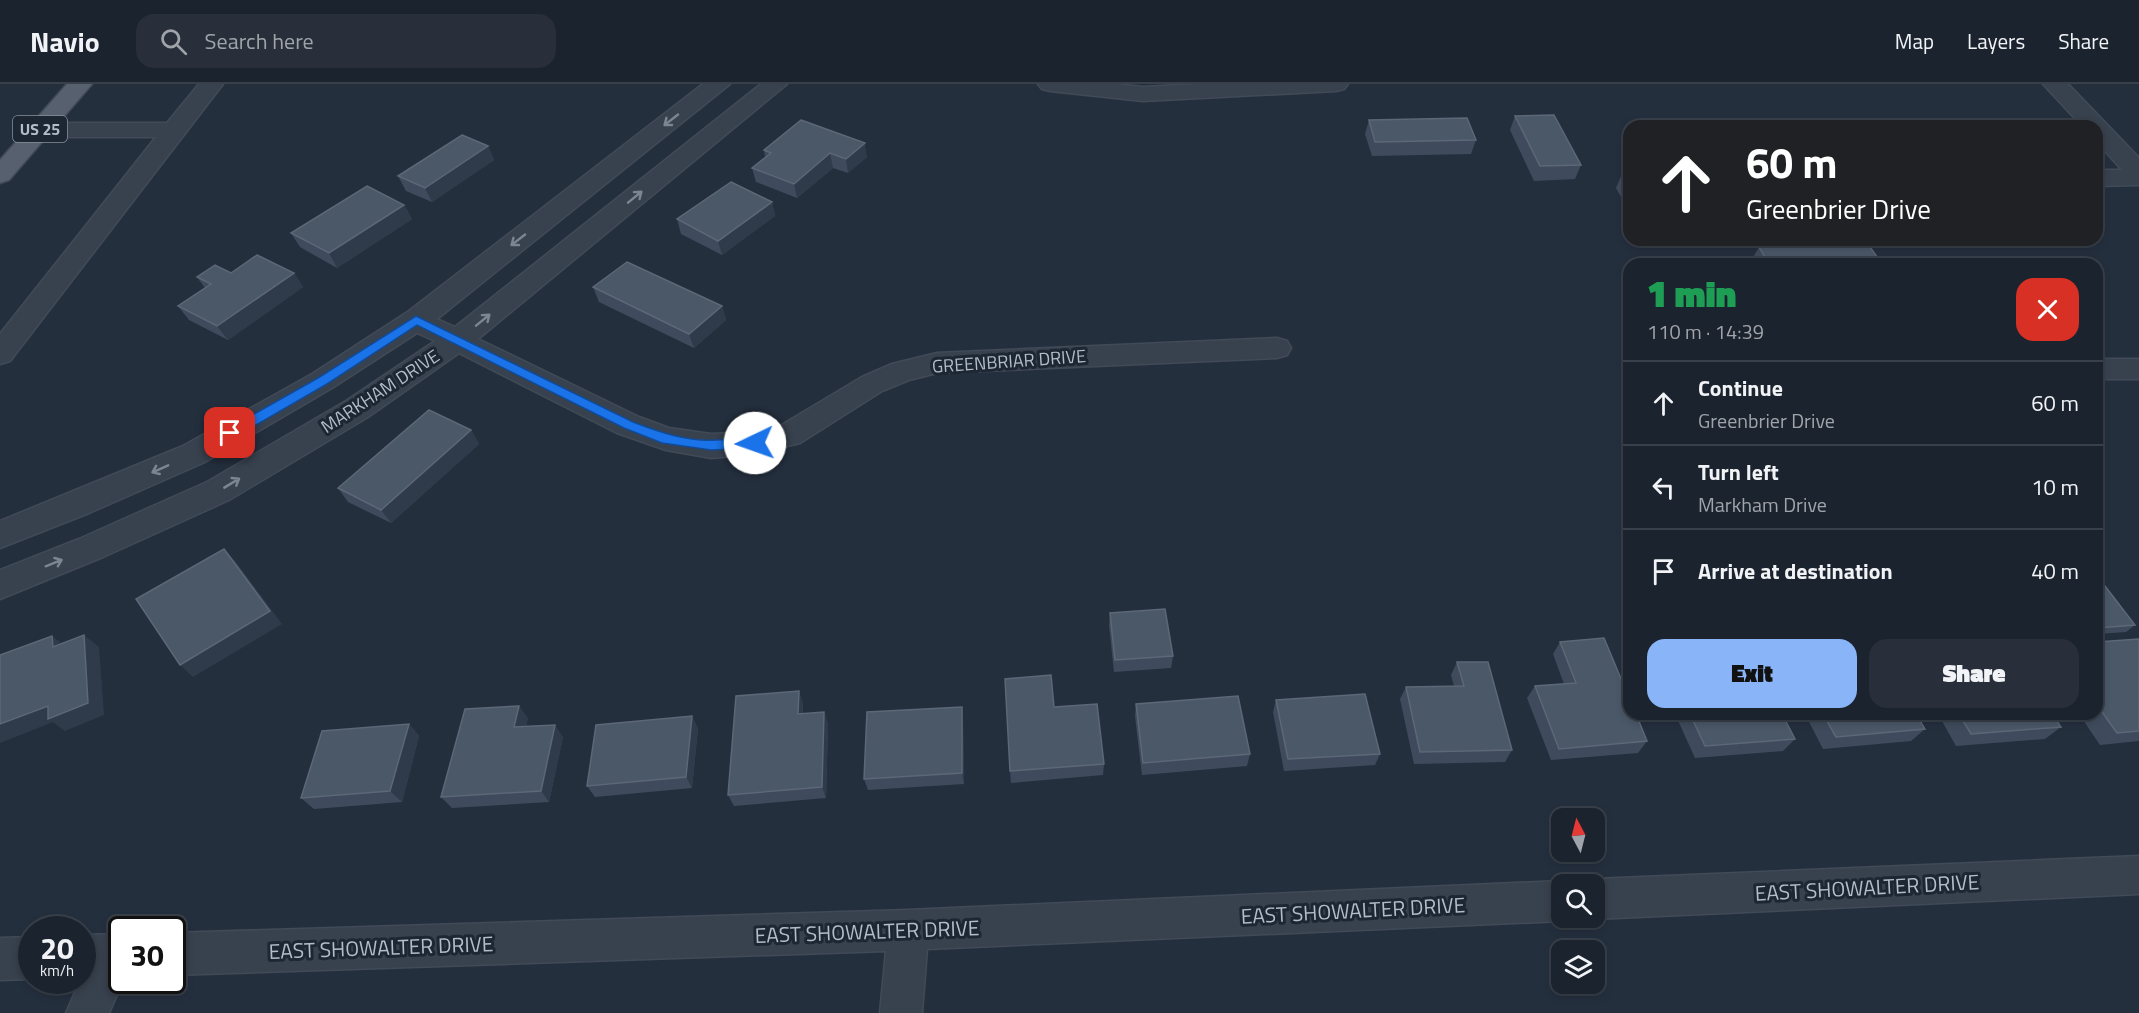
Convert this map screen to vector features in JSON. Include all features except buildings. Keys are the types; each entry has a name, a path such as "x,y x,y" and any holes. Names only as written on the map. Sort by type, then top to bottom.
{"main road":[{"name":"US 25","path":"0,175 80,84"}],"street":[{"path":"0,354 211,84"},
{"path":"0,535 194,454 322,381 416,320 718,84"},
{"name":"MARKHAM DRIVE","path":"0,585 91,548 218,491 357,409 458,340 775,84"},
{"path":"1050,84 1143,94 1336,84"},
{"path":"2055,84 2090,120"},
{"path":"39,130 174,130"},
{"path":"2103,133 2139,146"},
{"path":"2103,134 2139,175"},
{"path":"2103,178 2139,175"},
{"name":"GREENBRIAR DRIVE","path":"416,320 628,425 666,439 711,446 755,443 789,435 872,384 902,371 938,363 1276,348"},
{"path":"2103,369 2139,369"},
{"name":"EAST SHOWALTER DRIVE","path":"1605,899 2139,875"},
{"name":"EAST SHOWALTER DRIVE","path":"186,954 908,930 1551,901"},
{"path":"900,1013 908,930"},
{"path":"87,1013 106,956"},
{"path":"0,959 18,958"}],"route":[{"path":"230,433 322,381 416,320 628,425 666,439 711,446 755,443"}]}
